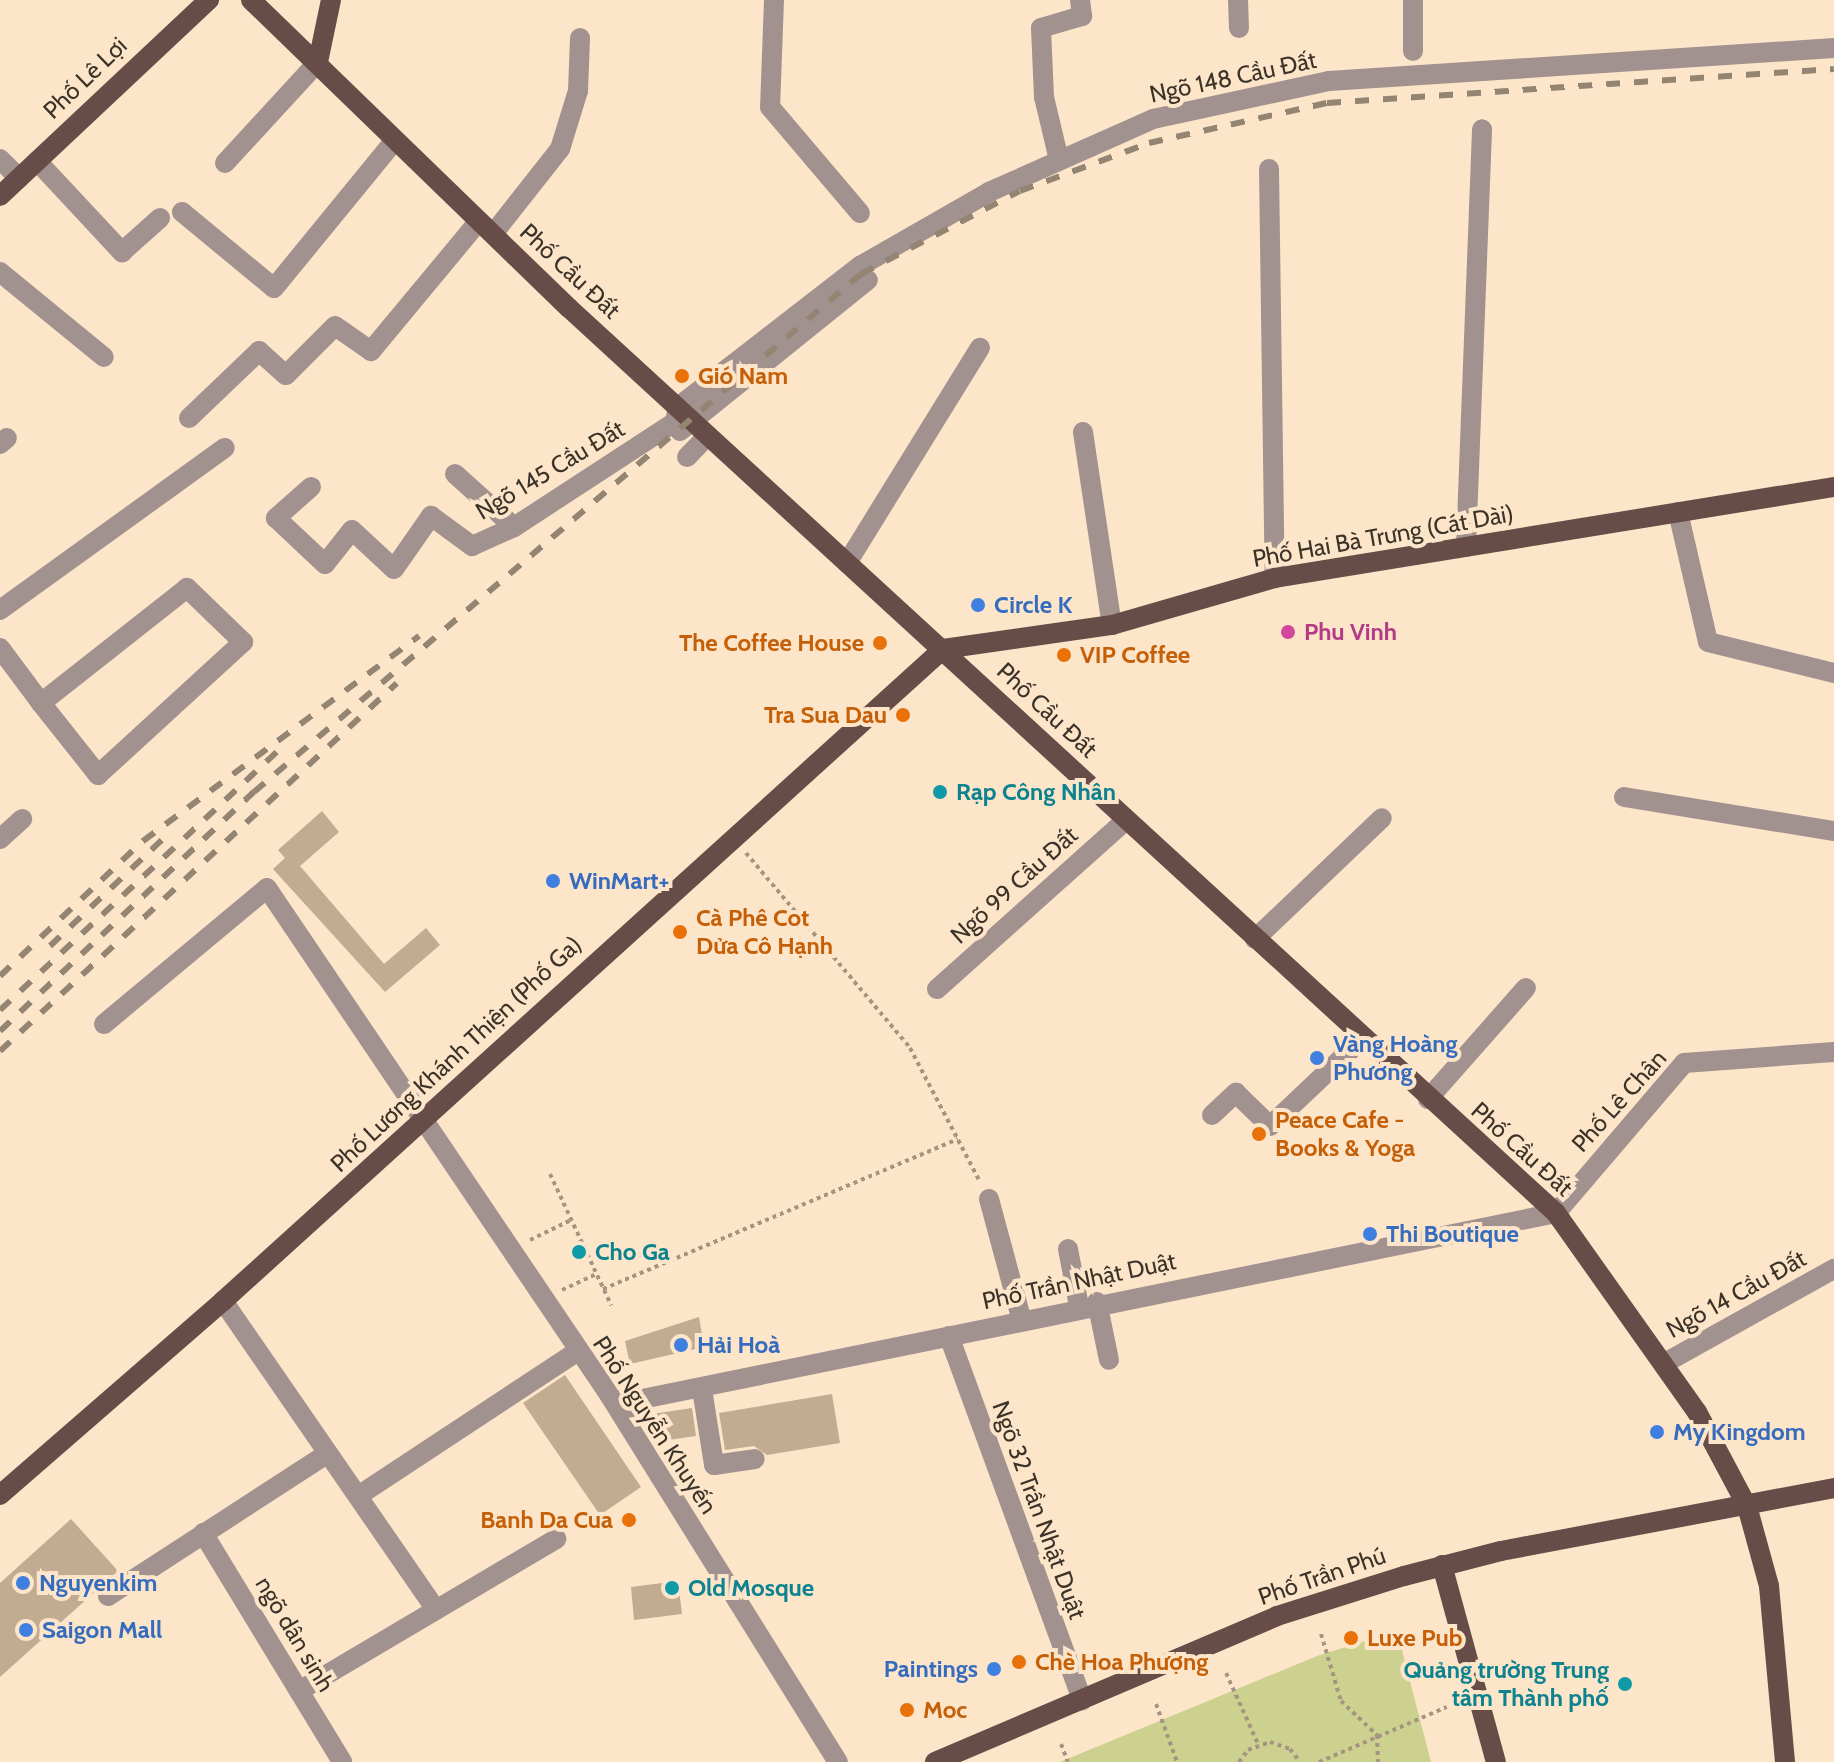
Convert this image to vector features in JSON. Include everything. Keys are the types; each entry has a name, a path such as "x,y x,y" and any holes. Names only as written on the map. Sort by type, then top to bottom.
{"main road":[{"name":"Phố Lê Lợi","path":"0,196 209,0"},
{"name":"Phố Cầu Đất","path":"251,0 486,228 701,429 943,649 1362,1039 1556,1213 1697,1412 1747,1506 1769,1586 1785,1762"},
{"path":"318,62 331,0"},
{"name":"Phố Hai Bà Trưng (Cát Dài)","path":"943,649 1112,625 1275,578 1834,487"},
{"name":"Phố Lương Khánh Thiện (Phố Ga)","path":"0,1495 223,1301 732,836 943,649"},
{"name":"Phố Trần Phú","path":"935,1762 1277,1616 1442,1565 1834,1488"},
{"path":"1442,1565 1496,1762"}],"street":[{"path":"774,0 770,107 860,213"},
{"path":"1059,160 1044,97 1041,28 1082,16 1080,0"},
{"path":"1238,0 1239,28"},
{"path":"1413,0 1413,51"},
{"path":"189,418 259,351 286,375 335,326 371,351 560,149 578,91 580,38"},
{"name":"Ngõ 148 Cầu Đất","path":"678,407 860,266 989,192 1153,119 1329,81 1834,48"},
{"path":"225,163 318,62"},
{"path":"1466,547 1482,129"},
{"path":"182,212 274,288 395,140"},
{"path":"0,159 19,178"},
{"path":"37,161 122,252 160,218"},
{"path":"1269,169 1275,578"},
{"path":"0,272 104,357"},
{"path":"651,452 701,429 868,280"},
{"path":"847,563 980,348"},
{"name":"Ngõ 145 Cầu Đất","path":"311,487 276,518 325,564 352,530 394,569 431,516 472,546 514,527 675,422 678,407"},
{"path":"687,457 701,429"},
{"path":"1083,432 1112,625"},
{"path":"0,610 225,448"},
{"path":"455,474 514,527"},
{"path":"1678,512 1708,642 1834,673"},
{"path":"0,648 7,671 41,703 98,775 243,642 187,588 41,703"},
{"path":"1624,797 1834,831"},
{"path":"1255,939 1382,818"},
{"path":"0,839 22,819"},
{"name":"Ngõ 99 Cầu Đất","path":"937,989 1126,820"},
{"name":"Phố Nguyễn Khuyến","path":"104,1024 267,888 422,1122 513,1248 576,1352 610,1396 838,1762"},
{"path":"1428,1099 1526,988"},
{"path":"1212,1115 1236,1093 1270,1126 1362,1039"},
{"name":"Phố Lê Chân","path":"1556,1213 1684,1063 1834,1052"},
{"path":"989,1199 1021,1318"},
{"name":"Phố Trần Nhật Duật","path":"610,1396 647,1398 702,1389 1088,1304 1556,1213"},
{"path":"1068,1249 1109,1360"},
{"name":"Ngõ 14 Cầu Đất","path":"1663,1364 1834,1269"},
{"path":"223,1301 436,1610"},
{"name":"Ngõ 32 Trần Nhật Duật","path":"949,1336 1082,1700"},
{"path":"358,1496 576,1352"},
{"path":"702,1389 714,1465 755,1459"},
{"path":"628,1425 647,1398"},
{"path":"108,1596 328,1453"},
{"name":"ngõ dân sinh","path":"203,1533 342,1762"},
{"path":"299,1691 556,1539"}],"path":[{"path":"732,836 910,1048 989,1199"},
{"path":"603,1289 958,1139"},
{"path":"550,1174 611,1305"},
{"path":"513,1248 571,1220"},
{"path":"544,1298 596,1274"},
{"path":"1321,1634 1341,1701 1369,1722 1378,1740 1378,1762"},
{"path":"1226,1673 1258,1744"},
{"path":"1156,1704 1177,1762"},
{"path":"1319,1762 1378,1740 1447,1707"},
{"path":"1061,1744 1068,1762"},
{"path":"1239,1762 1258,1744 1279,1744 1300,1762"}],"green space":[{"path":"1397,1631 1431,1762 1060,1762 1317,1656"}],"building":[{"path":"322,811 339,832 300,866 384,964 426,928 440,945 385,992 273,869 285,858 278,850"},
{"path":"699,1317 704,1347 630,1364 625,1341"},
{"path":"565,1375 641,1487 600,1515 523,1403"},
{"path":"832,1394 840,1443 767,1455 754,1446 725,1450 719,1413"},
{"path":"692,1408 696,1436 655,1442 652,1414"},
{"name":"Saigon Mall","path":"71,1519 118,1571 0,1677 0,1583"},
{"path":"678,1581 682,1614 634,1620 631,1587"}],"railway":[{"path":"0,1031 254,792 861,274 1020,191 1149,143 1327,103 1834,69"},
{"path":"0,976 143,841 419,636"},
{"path":"0,1051 397,683"},
{"path":"0,1010 278,751"},
{"path":"50,946 169,833"}],"place":[{"name":"Gió Nam","path":"682,376"},
{"name":"Circle K","path":"978,605"},
{"name":"Phu Vinh","path":"1288,632"},
{"name":"The Coffee House","path":"880,643"},
{"name":"VIP Coffee","path":"1064,655"},
{"name":"Tra Sua Dau","path":"903,715"},
{"name":"Rạp Công Nhân","path":"940,792"},
{"name":"WinMart+","path":"553,881"},
{"name":"Cà Phê Cot Dửa Cô Hạnh","path":"680,932"},
{"name":"Vàng Hoàng Phương","path":"1317,1058"},
{"name":"Peace Cafe - Books & Yoga","path":"1259,1134"},
{"name":"Thi Boutique","path":"1370,1234"},
{"name":"Cho Ga","path":"579,1252"},
{"name":"Hải Hoà","path":"681,1345"},
{"name":"My Kingdom","path":"1657,1432"},
{"name":"Banh Da Cua","path":"629,1520"},
{"name":"Nguyenkim","path":"23,1583"},
{"name":"Old Mosque","path":"672,1588"},
{"name":"Saigon Mall","path":"26,1630"},
{"name":"Luxe Pub","path":"1351,1638"},
{"name":"Chè Hoa Phượng","path":"1019,1662"},
{"name":"Paintings","path":"994,1669"},
{"name":"Quảng trường Trung tâm Thành phố","path":"1625,1684"},
{"name":"Moc","path":"907,1710"}]}
